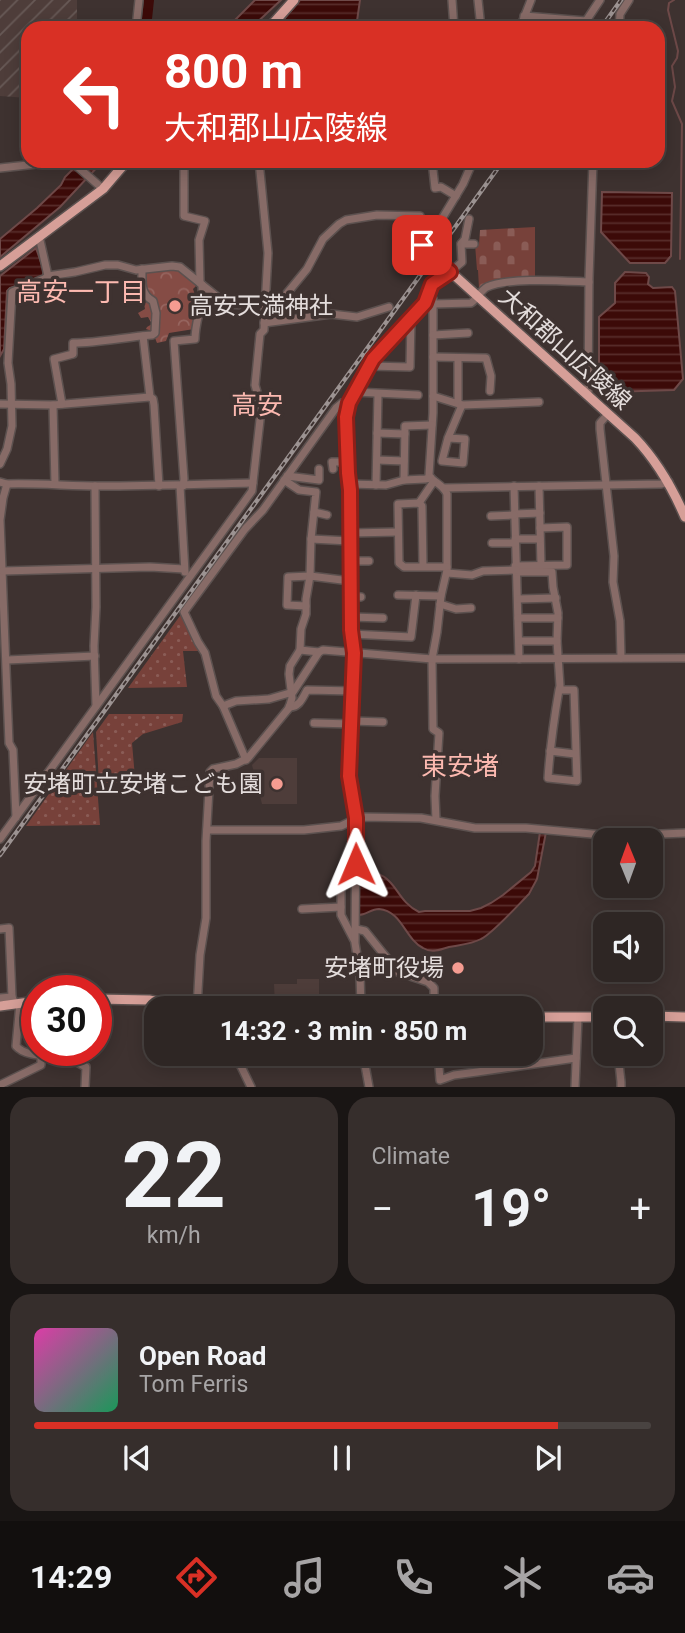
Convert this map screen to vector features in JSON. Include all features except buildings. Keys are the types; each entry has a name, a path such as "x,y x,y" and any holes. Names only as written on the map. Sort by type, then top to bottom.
{"main road":[{"path":"275,21 294,0"},
{"path":"0,266 100,187 120,168"},
{"name":"大和郡山広陵線","path":"440,222 422,245 431,256 635,438 668,482 685,517"},
{"path":"112,999 144,1000"},
{"path":"0,1006 21,1001"},
{"path":"663,1016 685,1017"},
{"path":"543,1017 593,1017"}],"street":[{"path":"137,21 139,0"},
{"path":"452,0 454,21"},
{"path":"478,0 480,21"},
{"path":"524,21 531,0"},
{"path":"526,16 586,21 600,0"},
{"path":"620,21 620,14 629,0"},
{"path":"0,168 21,166"},
{"path":"79,168 100,187"},
{"path":"184,168 184,216 205,221 199,240 203,291 195,339 174,341 184,479 184,569 187,580"},
{"path":"0,839 252,491 261,420 261,406 255,385 260,334 264,330 268,253 260,168"},
{"path":"433,168 435,188 440,187 456,196"},
{"path":"440,222 470,168"},
{"path":"588,395 593,168"},
{"path":"0,464 7,449 12,426 8,363 12,292 48,276 105,265 136,270 172,266 180,267 226,304 279,303 307,269 323,239 345,220 377,215 420,216"},
{"path":"355,943 358,929 356,818 349,776 354,653 351,634 346,417 349,403 368,366 425,303 432,284 462,262 461,244 465,239 469,219"},
{"path":"39,236 48,276"},
{"path":"461,244 474,244"},
{"path":"62,404 54,359 73,354 73,343 155,333 153,301 144,294 142,269"},
{"path":"433,304 471,303 484,289 501,282 589,282"},
{"path":"419,503 432,479 433,299 429,295"},
{"path":"264,323 331,314 357,317 389,307"},
{"path":"368,366 411,367 411,318"},
{"path":"433,335 468,333"},
{"path":"143,336 150,397 154,405 159,486"},
{"path":"433,357 486,358 491,376 490,391"},
{"path":"442,461 460,404 458,358"},
{"path":"355,393 418,395"},
{"path":"376,485 378,394"},
{"path":"433,396 460,404 539,402"},
{"path":"0,404 53,405 150,397"},
{"path":"246,760 215,692 205,653 184,612 337,408 342,403 349,403"},
{"path":"53,405 55,484"},
{"path":"608,414 600,422 600,429 614,556 613,582 620,621 621,658"},
{"path":"404,480 405,426 432,425"},
{"path":"377,433 405,434"},
{"path":"430,461 463,463 465,439 448,438"},
{"path":"377,460 404,461"},
{"path":"332,469 332,462 347,461"},
{"path":"286,478 318,480 319,469"},
{"path":"198,996 206,918 205,849 210,772 246,760 278,723 291,703 289,674 290,666 300,650 301,629 306,614 316,492 299,490 286,478"},
{"path":"349,484 386,485 404,480 432,479 444,488 447,494 447,570 432,659 433,729 439,733 436,820"},
{"path":"444,488 668,482"},
{"path":"16,817 13,750 9,743 2,598 3,483 182,486 253,483"},
{"path":"95,486 96,707"},
{"path":"514,486 519,659"},
{"path":"539,486 541,565"},
{"path":"419,503 398,504 399,563 404,567 423,566 472,575 484,571 567,565 567,527 540,528"},
{"path":"419,503 422,506 423,566"},
{"path":"314,512 327,515"},
{"path":"491,516 540,513"},
{"path":"311,539 398,532"},
{"path":"492,543 540,539"},
{"path":"350,561 369,561"},
{"path":"3,571 169,567 184,569"},
{"path":"516,569 552,572 558,618 559,690 548,778 576,781 574,690 559,690"},
{"path":"306,606 287,605 288,577 310,576 350,581"},
{"path":"398,595 416,595 440,600 456,609 471,608"},
{"path":"351,634 411,637 416,595"},
{"path":"351,596 361,597"},
{"path":"518,599 556,598"},
{"path":"351,617 383,618"},
{"path":"518,618 558,618"},
{"path":"519,641 557,641"},
{"path":"223,706 236,701 269,699 293,692 323,649 432,659 685,658"},
{"path":"300,650 319,652"},
{"path":"6,660 95,656"},
{"path":"289,707 300,702 307,690 353,691"},
{"path":"314,723 383,722"},
{"path":"0,739 9,739"},
{"path":"550,751 575,754"},
{"path":"207,830 304,830 341,826 356,818 409,818 475,828 526,828 614,836 685,833"},
{"path":"356,864 349,867 341,877 341,915 355,943 360,996"},
{"path":"302,909 341,908"},
{"path":"0,929 9,928 16,1001 16,1046 21,1051"},
{"path":"358,929 365,931 398,972 428,982 434,988 434,996"},
{"path":"0,953 10,952"},
{"path":"0,976 12,975"},
{"path":"0,998 16,1001"},
{"path":"575,1087 578,1018"},
{"path":"543,1063 576,1058"},
{"path":"0,1085 39,1066"},
{"path":"84,1066 85,1087"},
{"path":"240,1066 250,1087"},
{"path":"365,1066 369,1087"},
{"path":"439,1066 440,1080 454,1075 519,1066"},
{"path":"619,1066 621,1087"}],"shaded area":[{"path":"0,0 77,0 77,21 21,21 21,98 0,96"},
{"path":"255,0 281,0 258,21 234,21"},
{"path":"300,0 360,0 357,21 282,21"},
{"path":"74,168 96,168 60,207 0,257 0,239 37,208 61,185"},
{"path":"602,192 672,193 671,256 665,263 630,263 601,232"},
{"path":"36,248 44,271 42,278 7,291 4,349 0,356 0,276"},
{"path":"625,272 646,273 649,277 648,284 653,288 672,287 675,291 683,379 674,390 609,392 599,385 599,317 615,303 615,283"},
{"name":"安堵町立安堵こども園","path":"259,758 297,758 297,804 262,804 252,765"},
{"path":"540,832 546,832 537,879 529,894 492,931 477,941 429,950 417,944 387,911 376,909 359,915 359,872 381,875 419,912 470,911 481,908 503,895 531,872 535,866"},
{"path":"297,979 319,979 319,996 275,996 274,984 297,984"}],"green space":[{"path":"535,227 535,280 481,290 475,244 479,244 480,230"},
{"path":"173,269 197,285 193,289 198,297 194,329 169,333 166,341 157,343 155,338 158,333 146,329 152,324 148,317 141,318 138,313 145,309 144,303 150,301 145,291 144,271"},
{"path":"182,613 199,651 183,651 187,687 128,688"},
{"path":"109,714 183,714 182,722 143,734 132,743 136,789 121,783 99,783 96,732"},
{"path":"93,732 100,825 26,826"}],"waterway":[{"path":"147,21 149,0"},
{"path":"674,0 669,3 668,10 678,51 672,66 675,87 672,101 682,124 680,259"}],"railway":[{"path":"606,21 621,0"},
{"path":"0,855 498,168"}],"place":[{"name":"高安天満神社","path":"175,306"},
{"name":"安堵町立安堵こども園","path":"277,784"},
{"name":"安堵町役場","path":"458,968"}],"district":[{"name":"高安一丁目","path":"81,292"},
{"name":"高安","path":"257,405"},
{"name":"東安堵","path":"460,766"}],"route":[{"path":"356,864 356,818 349,776 354,653 351,630 350,490 346,410 373,359 425,303 432,284 450,272 422,245"}]}
